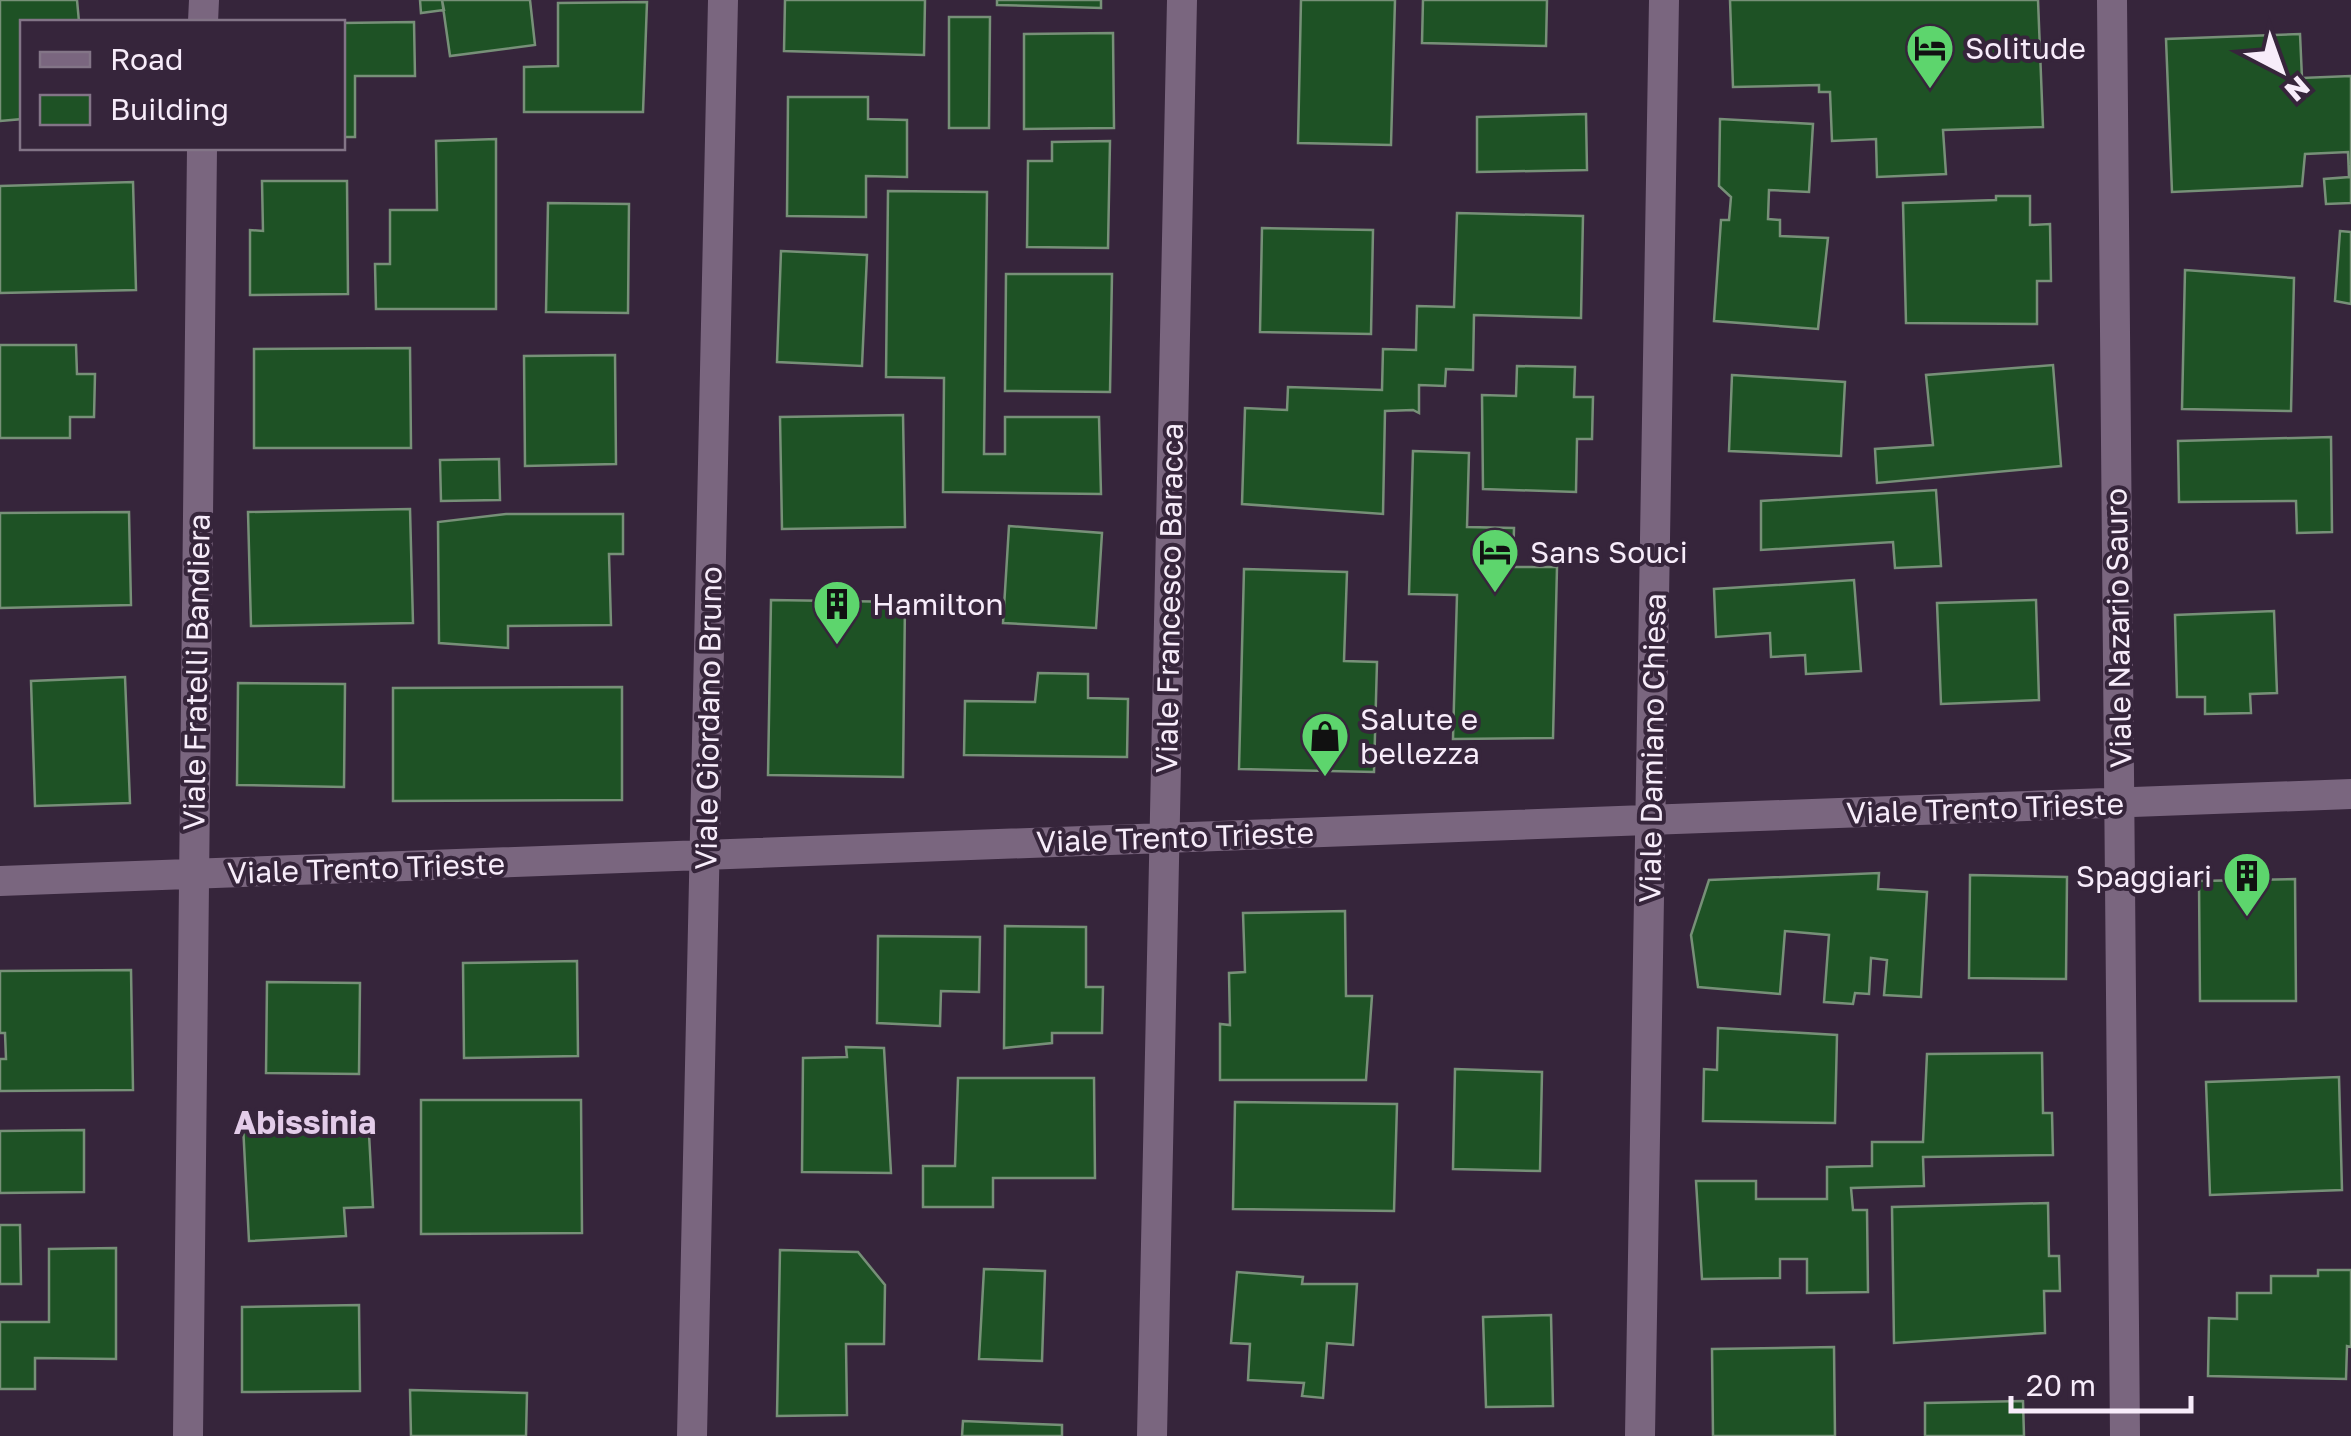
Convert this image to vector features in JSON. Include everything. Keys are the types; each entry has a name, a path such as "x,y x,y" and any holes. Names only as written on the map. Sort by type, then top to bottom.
{"street":[{"name":"Viale Giordano Bruno","path":"692,1436 723,0"},
{"name":"Viale Francesco Baracca","path":"1152,1436 1182,0"},
{"name":"Viale Damiano Chiesa","path":"1640,1436 1664,0"},
{"name":"Viale Nazario Sauro","path":"2112,0 2125,1436"},
{"name":"Viale Fratelli Bandiera","path":"188,1436 202,150"},
{"name":"Viale Trento Trieste","path":"0,881 2351,794"}],"building":[{"path":"0,0 77,0 79,20 20,20 20,119 0,121"},
{"path":"420,0 442,0 444,10 421,13"},
{"path":"442,0 530,0 535,45 450,56"},
{"path":"785,0 925,0 924,55 784,51"},
{"path":"997,0 1101,0 1101,8 997,5"},
{"path":"1301,0 1395,0 1391,145 1298,143"},
{"path":"1423,0 1547,0 1546,46 1422,43"},
{"name":"Solitude","path":"1730,0 2038,0 2043,127 1943,130 1946,174 1877,177 1876,139 1832,141 1830,92 1819,92 1819,85 1733,87"},
{"path":"647,2 643,112 524,112 524,67 558,66 558,3"},
{"path":"949,17 990,17 989,128 949,128"},
{"path":"414,22 415,76 355,76 355,137 345,137 345,23"},
{"path":"1113,33 1114,128 1024,129 1024,34"},
{"path":"2300,34 2302,78 2351,76 2351,203 2326,204 2324,179 2349,177 2348,152 2305,154 2302,186 2172,192 2166,39"},
{"path":"788,97 868,97 868,119 907,120 907,177 866,176 866,217 787,216"},
{"path":"1586,114 1587,170 1477,172 1477,117"},
{"path":"1720,119 1813,124 1809,192 1769,190 1768,219 1780,220 1780,236 1828,238 1818,329 1714,321 1721,220 1729,220 1731,197 1719,186"},
{"path":"496,139 496,309 376,309 375,264 390,264 390,210 437,210 436,141"},
{"path":"1110,141 1108,248 1027,247 1028,161 1052,161 1052,142"},
{"path":"262,181 347,181 348,294 250,295 250,230 263,231"},
{"path":"133,182 136,290 0,293 0,186"},
{"path":"888,191 987,192 984,454 1005,454 1005,417 1099,417 1101,494 943,492 944,378 886,377"},
{"path":"1996,196 2030,196 2030,225 2050,224 2051,281 2037,281 2037,324 1906,323 1903,203 1996,200"},
{"path":"548,203 629,204 628,313 546,312"},
{"path":"1457,213 1583,216 1581,318 1474,315 1473,370 1446,369 1445,386 1419,385 1419,413 1385,411 1383,514 1242,504 1245,408 1287,410 1288,387 1382,390 1383,349 1416,350 1417,306 1454,307"},
{"path":"1262,228 1373,230 1371,334 1260,332"},
{"path":"2340,231 2351,232 2351,304 2335,301"},
{"path":"781,251 867,255 862,366 777,362"},
{"path":"2185,270 2294,278 2291,411 2182,409"},
{"path":"1006,274 1112,274 1110,392 1005,391"},
{"path":"0,345 76,345 77,374 95,374 94,417 70,417 70,438 0,438"},
{"path":"410,348 411,448 254,448 254,349"},
{"path":"615,355 616,464 525,466 524,356"},
{"path":"2053,365 2061,466 1877,483 1875,449 1933,445 1926,375"},
{"path":"1517,366 1575,367 1574,397 1593,397 1592,439 1577,439 1576,492 1483,489 1482,395 1516,396"},
{"path":"1732,375 1845,382 1841,456 1729,451"},
{"path":"903,415 905,527 782,529 780,417"},
{"path":"2331,437 2332,532 2297,533 2296,501 2179,502 2178,441"},
{"name":"Sans Souci","path":"1413,451 1469,453 1467,527 1514,528 1513,567 1557,567 1553,738 1453,739 1457,595 1409,594"},
{"path":"499,459 500,500 441,501 440,460"},
{"path":"1936,490 1941,566 1895,568 1893,542 1761,550 1761,501"},
{"path":"410,509 413,623 251,626 248,512"},
{"path":"129,512 131,605 0,608 0,513"},
{"path":"506,514 623,514 623,554 609,554 611,625 508,626 508,648 439,643 438,522"},
{"path":"1009,526 1102,533 1096,628 1003,623"},
{"path":"1244,569 1347,572 1344,661 1377,662 1374,772 1239,769"},
{"path":"1854,580 1861,671 1806,674 1805,655 1771,657 1770,633 1716,637 1714,589"},
{"name":"Hamilton","path":"771,600 905,602 903,777 768,775"},
{"path":"2036,600 2039,700 1941,704 1937,603"},
{"path":"2274,611 2277,693 2250,694 2251,713 2205,714 2205,697 2177,697 2175,615"},
{"path":"1038,673 1088,674 1088,698 1128,699 1127,757 964,755 965,701 1035,702"},
{"path":"125,677 130,803 35,806 31,681"},
{"path":"238,683 345,684 344,787 237,785"},
{"path":"622,687 622,800 393,801 393,688"},
{"path":"1879,873 1878,889 1927,892 1921,997 1884,995 1887,960 1871,958 1869,994 1855,993 1853,1004 1824,1002 1829,935 1785,931 1780,994 1698,987 1691,935 1709,880"},
{"path":"1970,875 2067,877 2066,979 1969,978"},
{"name":"Spaggiari","path":"2295,879 2296,1001 2200,1001 2199,881"},
{"path":"1345,911 1346,996 1372,996 1366,1080 1220,1080 1220,1024 1230,1025 1229,973 1245,972 1243,913"},
{"path":"1005,926 1086,927 1086,987 1103,987 1102,1033 1052,1033 1052,1043 1004,1048"},
{"path":"878,936 980,937 979,992 941,991 940,1026 877,1023"},
{"path":"577,961 578,1056 464,1058 463,963"},
{"path":"131,970 133,1090 0,1091 0,1059 6,1059 5,1033 0,1033 0,971"},
{"path":"267,982 360,983 359,1074 266,1073"},
{"path":"1718,1028 1837,1035 1835,1123 1703,1121 1704,1069 1717,1070"},
{"path":"846,1047 884,1048 891,1173 802,1172 803,1058 847,1057"},
{"path":"2042,1053 2043,1113 2052,1113 2053,1155 1923,1157 1924,1186 1851,1188 1853,1210 1867,1210 1868,1292 1807,1293 1807,1259 1780,1259 1780,1278 1702,1279 1696,1181 1756,1181 1756,1199 1827,1199 1827,1167 1872,1166 1872,1142 1923,1142 1927,1054"},
{"path":"1455,1069 1542,1072 1540,1171 1453,1169"},
{"path":"2339,1077 2342,1190 2210,1195 2206,1082"},
{"path":"958,1078 1094,1078 1095,1178 993,1178 993,1207 923,1207 923,1166 955,1166"},
{"path":"421,1100 581,1100 582,1233 421,1234"},
{"path":"1235,1102 1397,1104 1394,1211 1233,1209"},
{"path":"340,1119 341,1136 369,1134 373,1207 344,1208 346,1236 249,1241 243,1125"},
{"path":"84,1130 84,1192 0,1193 0,1131"},
{"path":"2048,1203 2049,1256 2059,1256 2060,1291 2044,1291 2045,1333 1894,1343 1892,1207"},
{"path":"0,1225 20,1225 21,1284 0,1284"},
{"path":"116,1248 116,1359 35,1358 35,1389 0,1389 0,1322 49,1322 49,1249"},
{"path":"780,1250 858,1252 885,1285 884,1344 846,1344 847,1415 777,1416"},
{"path":"984,1269 1045,1271 1042,1361 979,1359"},
{"path":"2318,1270 2351,1270 2351,1347 2347,1346 2346,1379 2208,1376 2209,1318 2237,1319 2237,1293 2271,1293 2271,1276 2318,1276"},
{"path":"1237,1272 1303,1277 1302,1284 1357,1284 1353,1345 1327,1343 1323,1398 1302,1396 1304,1383 1248,1380 1250,1344 1231,1343"},
{"path":"359,1305 360,1391 242,1392 242,1307"},
{"path":"1551,1315 1553,1406 1486,1407 1483,1317"},
{"path":"1834,1347 1835,1436 1713,1436 1712,1349"},
{"path":"410,1390 527,1393 526,1436 411,1436"},
{"path":"2023,1401 2024,1436 1925,1436 1925,1403"},
{"path":"963,1421 1062,1425 1062,1436 962,1436"}],"place":[{"name":"Solitude","path":"1930,90"},
{"name":"Sans Souci","path":"1495,594"},
{"name":"Hamilton","path":"837,646"},
{"name":"Salute e bellezza","path":"1325,778"},
{"name":"Spaggiari","path":"2247,918"}],"district":[{"name":"Abissinia","path":"305,1122"}]}
